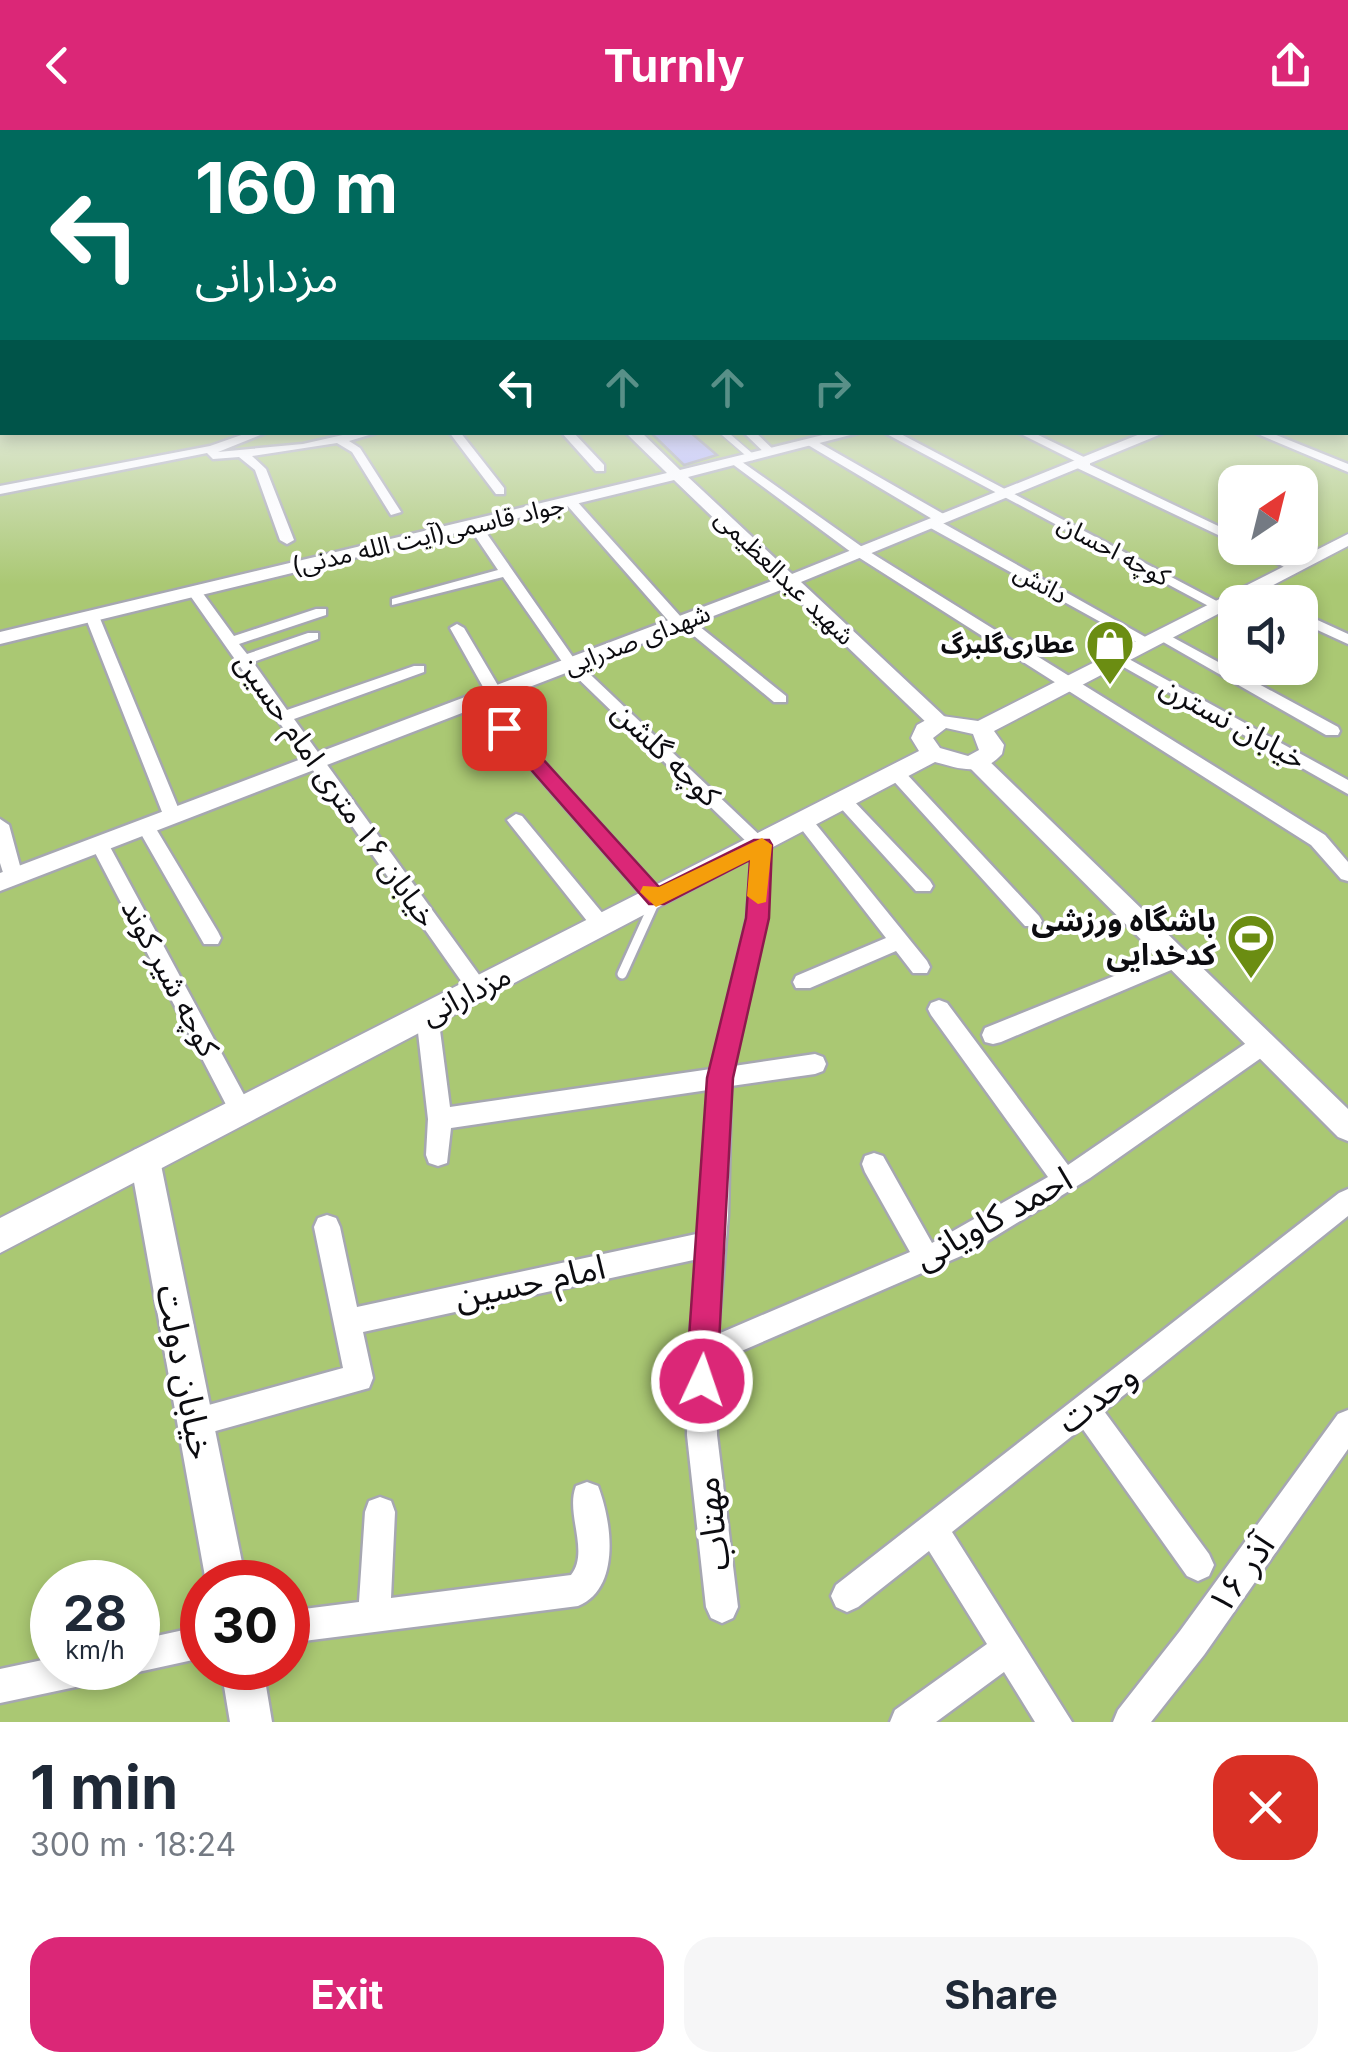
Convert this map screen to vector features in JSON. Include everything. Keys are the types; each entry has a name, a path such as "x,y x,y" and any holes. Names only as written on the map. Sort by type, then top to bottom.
{"main road":[{"path":"1260,585 1348,539"},
{"path":"981,729 1218,608"},
{"path":"956,720 981,729 992,746 990,754 977,762 958,764 932,754 922,738 925,730 938,722 956,720"},
{"name":"مزدارانی","path":"0,1236 932,754"}],"street":[{"path":"0,490 212,449 249,436"},
{"path":"212,449 213,456 244,455 356,436"},
{"path":"457,436 500,491"},
{"path":"570,436 600,468"},
{"name":"شهید عبدالعظیمی","path":"637,436 938,722"},
{"path":"753,436 772,452"},
{"name":"جواد قاسمی(آیت الله مدنی)","path":"0,638 838,436"},
{"name":"کوچه احسان","path":"896,436 1218,604"},
{"path":"1030,436 1218,530"},
{"name":"شهدای صدرایی","path":"6,880 789,580 1144,436"},
{"path":"1269,436 1348,468"},
{"path":"340,440 356,450 396,512"},
{"name":"دانش","path":"812,443 937,521 1332,731"},
{"path":"244,455 260,469 288,540"},
{"path":"744,459 860,552 1318,840 1348,874"},
{"path":"570,501 681,622 780,699"},
{"name":"کوچه گلشن","path":"474,524 570,663 762,845"},
{"path":"1290,565 1294,567"},
{"path":"397,602 507,572"},
{"name":"خیابان ۱۶ متری امام حسین","path":"194,591 478,989"},
{"path":"230,642 321,612"},
{"path":"92,616 173,817"},
{"path":"1318,625 1348,640"},
{"path":"457,628 487,696 656,898"},
{"path":"243,660 313,636"},
{"name":"خیابان نسترن","path":"1118,658 1348,788"},
{"path":"284,718 418,668"},
{"path":"977,762 1348,1128"},
{"path":"896,773 1032,921"},
{"path":"844,801 923,886"},
{"path":"516,820 602,926"},
{"path":"806,822 920,968"},
{"path":"0,825 6,880"},
{"path":"146,827 210,938"},
{"name":"کوچه شیر کوند","path":"100,845 241,1111"},
{"name":"مهتاب","path":"722,1607 702,1435 702,1354 720,1078 757,918 762,845"},
{"path":"803,982 900,941"},
{"path":"993,1035 1176,959"},
{"path":"939,1010 1065,1180"},
{"path":"426,1015 440,1119 438,1154"},
{"name":"احمد کاویانی","path":"702,1354 959,1244 1065,1180 1263,1044"},
{"path":"440,1119 816,1064"},
{"name":"خیابان دولت","path":"145,1160 222,1560"},
{"path":"874,1164 927,1258"},
{"name":"وحدت","path":"847,1596 1348,1201"},
{"path":"194,1423 359,1378 327,1227"},
{"name":"امام حسین","path":"348,1322 712,1243"},
{"path":"1085,1408 1198,1565"},
{"name":"۱۶ آذر","path":"1130,1722 1192,1643 1348,1424"},
{"path":"310,1623 374,1612 578,1590 588,1584 593,1572 587,1497"},
{"path":"374,1612 380,1512"},
{"path":"932,1528 1055,1722"},
{"path":"907,1722 1008,1648"},
{"path":"0,1686 30,1680"},
{"path":"246,1690 251,1722"}],"lane":[{"path":"726,436 744,459"},
{"path":"622,974 656,898"}],"green space":[{"path":"0,436 1348,436 1348,1722 0,1722"}],"building":[{"path":"654,436 695,436 717,455 684,465"}],"slow traffic":[{"path":"651,892 656,898 762,845 758,896"}],"place":[{"name":"عطاری‌گلبرگ","path":"1110,686"},
{"name":"باشگاه ورزشی کدخدایی","path":"1251,980"}],"route":[{"path":"504,728 656,898 762,845 757,918 720,1078 715,1215 702,1381"}]}
